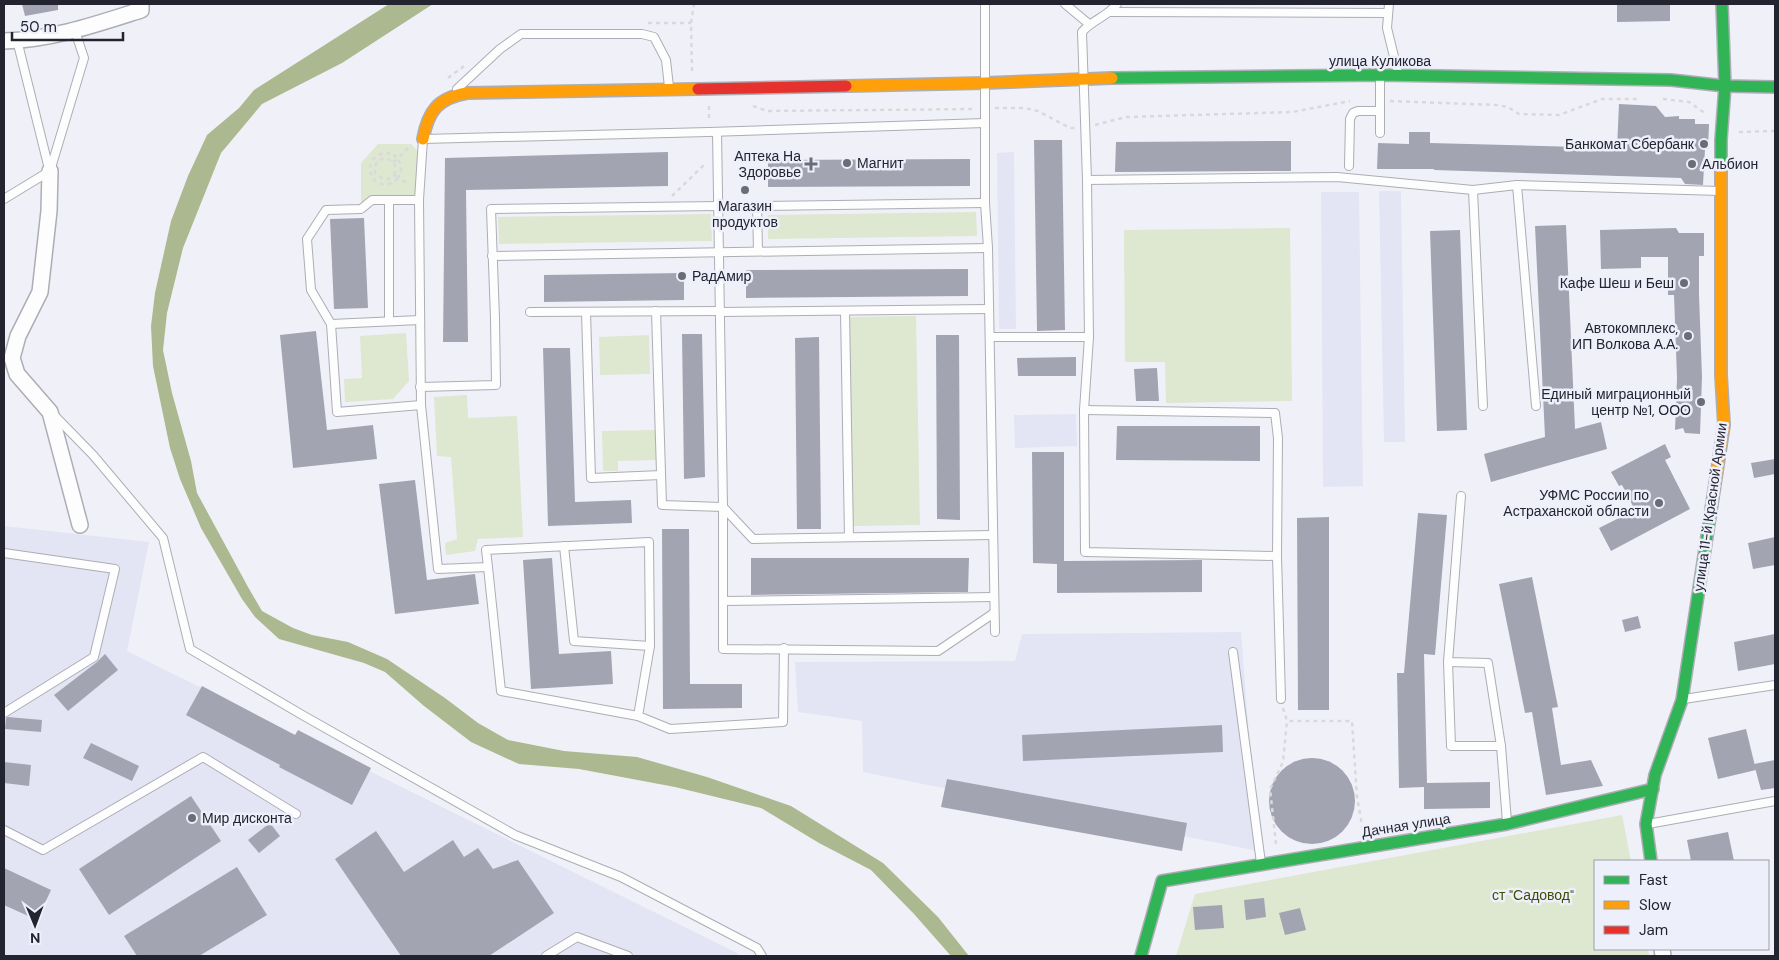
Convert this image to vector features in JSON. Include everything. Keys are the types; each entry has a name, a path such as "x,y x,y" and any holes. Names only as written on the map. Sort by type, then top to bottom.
{"street":[{"name":"улица 11-й Красной Армии","path":"1651,860 1646,824 1655,775 1682,700 1724,425 1721,375 1720,191 1724,86 1722,4"},
{"path":"10,40 75,31 141,7"},
{"name":"улица Куликова","path":"448,98 467,93 985,83 1126,77 1398,75 1671,80 1724,86 1775,87"},
{"path":"418,141 428,118 440,103 448,98"},
{"path":"50,171 49,211 40,292 18,336 12,358 17,374 50,412 80,525"},
{"name":"Дачная улица","path":"1141,956 1162,881 1507,824 1653,788"}],"lane":[{"path":"985,4 985,203 988,248 995,632"},
{"path":"1065,4 1090,24"},
{"path":"1117,4 1111,12 1090,24 1082,32 1086,128 1089,337 1084,410 1085,552 1277,556"},
{"path":"1389,4 1387,28 1398,75"},
{"path":"1111,12 1388,13"},
{"path":"4,199 50,171 84,58 75,31"},
{"path":"448,98 500,49 521,34 642,34 654,37 666,60 670,89"},
{"path":"10,40 50,171"},
{"path":"1380,76 1380,133"},
{"path":"1349,166 1350,119 1353,113 1358,111 1380,111"},
{"path":"488,567 438,569 420,405 418,141 985,123"},
{"path":"713,132 718,152 720,252 723,649 784,648 938,651 994,613"},
{"path":"1087,180 1337,177 1474,190 1517,185 1720,191"},
{"path":"1517,185 1536,406"},
{"path":"1474,190 1483,406"},
{"path":"419,200 372,200 361,209 326,210 307,239 311,290 331,324 337,412 420,405"},
{"path":"389,200 389,321"},
{"path":"758,251 757,206 985,203"},
{"path":"420,388 496,385 491,209 719,206"},
{"path":"492,256 988,248"},
{"path":"530,312 989,309"},
{"path":"845,310 849,538"},
{"path":"656,311 662,505 723,507 754,539 993,535"},
{"path":"586,312 591,478 661,475"},
{"path":"331,324 420,320"},
{"path":"990,337 1089,337"},
{"path":"1084,410 1275,413 1278,438 1277,556 1281,699"},
{"path":"50,412 93,456 163,538 190,649 304,716 515,835 621,878 757,948 762,956"},
{"path":"1461,496 1448,662 1451,746 1501,746"},
{"path":"638,716 650,646 649,542 486,550 501,691 638,716 670,729 782,722 784,648"},
{"path":"564,546 574,641 650,646"},
{"path":"4,553 115,569 94,657 4,713"},
{"path":"723,600 994,597"},
{"path":"1233,652 1261,865"},
{"path":"1448,662 1488,663 1501,746 1507,824"},
{"path":"1682,700 1775,685"},
{"path":"4,830 43,850 203,757 296,814"},
{"path":"1646,824 1775,800"},
{"path":"546,956 577,937 628,956"}],"path":[{"path":"694,4 691,23 692,71 700,70"},
{"path":"642,23 691,23"},
{"path":"447,80 470,61"},
{"path":"708,89 713,132"},
{"path":"1380,101 1497,105 1508,107 1519,114 1559,115 1602,98 1646,99"},
{"path":"1654,99 1688,102 1706,114 1714,133 1775,131"},
{"path":"750,105 767,111 1025,108 1038,111 1070,128 1086,128 1126,118 1292,112 1355,100"},
{"path":"393,162 418,141"},
{"path":"385,152 385,158"},
{"path":"385,152 392,153 398,159 401,166 398,178 394,183 386,185 373,179 370,171 372,160 385,152"},
{"path":"662,207 718,152"},
{"path":"385,158 393,162 396,168 394,175 388,179 377,175 375,169 377,162 385,158"},
{"path":"372,160 377,162"},
{"path":"373,179 377,175"},
{"path":"394,175 412,186"},
{"path":"386,179 386,185"},
{"path":"1278,863 1270,789 1283,762 1287,721 1281,699"},
{"path":"1287,721 1352,721 1356,797 1365,847"}],"shaded area":[{"path":"389,4 433,4 342,63 262,104 221,153 183,248 167,313 163,350 172,393 191,461 197,493 262,611 293,628 312,635 348,642 387,659 478,723 508,740 564,751 637,757 707,777 791,806 883,863 938,917 969,956 951,956 914,914 871,870 819,843 761,808 675,787 579,769 519,764 471,742 424,706 385,672 364,663 279,639 255,617 242,599 201,528 180,479 170,448 153,366 151,326 155,293 171,221 188,176 207,135 239,108 254,90"},
{"path":"1014,152 1016,329 999,329 997,153"},
{"path":"1379,191 1401,191 1405,442 1384,442"},
{"path":"1321,192 1359,192 1363,486 1323,487"},
{"path":"1076,414 1077,446 1015,448 1014,415"},
{"path":"4,526 149,542 127,651 737,953 739,956 4,956"},
{"path":"1241,632 1258,851 863,772 862,721 798,712 795,662 1015,661 1022,634"}],"green space":[{"path":"378,144 411,144 421,154 419,200 373,200 361,209 361,163"},
{"path":"976,212 977,236 768,239 768,215"},
{"path":"711,214 712,241 499,244 498,217"},
{"path":"1290,228 1292,401 1166,403 1165,362 1125,362 1124,230"},
{"path":"916,316 920,525 853,526 849,317"},
{"path":"406,333 409,381 393,399 345,402 344,379 362,378 360,336"},
{"path":"649,335 650,374 600,375 599,337"},
{"path":"467,395 468,418 517,416 523,537 478,539 475,551 446,555 445,543 457,539 451,457 437,456 434,397"},
{"path":"655,430 656,460 618,461 618,471 603,471 602,431"},
{"name":"ст \"Садовод\"","path":"1622,815 1631,860 1594,860 1594,950 1648,950 1649,956 1176,956 1195,894"}],"building":[{"path":"22,4 58,4 58,10 25,16"},
{"path":"1617,4 1670,4 1670,21 1617,22"},
{"path":"1619,104 1656,106 1665,117 1679,116 1679,119 1695,119 1695,124 1709,124 1708,149 1705,149 1703,185 1685,184 1681,178 1434,169 1377,169 1378,143 1409,144 1409,132 1430,132 1430,143 1617,148"},
{"path":"1034,140 1062,140 1065,330 1037,331"},
{"path":"1291,141 1291,171 1115,172 1116,142"},
{"path":"668,152 668,186 466,190 468,342 443,342 445,158"},
{"path":"970,159 970,186 768,187 768,160"},
{"path":"364,218 368,308 334,309 330,219"},
{"path":"1566,225 1575,429 1601,422 1607,449 1491,482 1484,454 1545,437 1535,226"},
{"path":"1676,228 1679,233 1704,233 1704,256 1699,256 1702,377 1700,434 1685,433 1683,428 1675,430 1677,378 1674,295 1668,295 1668,257 1641,257 1641,268 1601,269 1600,230"},
{"path":"1460,230 1467,430 1437,431 1430,231"},
{"path":"968,269 968,296 746,298 746,270"},
{"path":"684,273 684,300 544,302 544,275"},
{"path":"316,331 327,430 373,425 377,459 293,468 280,335"},
{"path":"682,334 702,334 705,477 684,479"},
{"path":"936,335 959,335 960,520 937,519"},
{"path":"819,337 821,529 797,529 795,338"},
{"path":"543,348 570,348 575,502 631,500 632,523 548,526"},
{"path":"1076,357 1076,376 1018,376 1017,358"},
{"path":"1157,368 1159,401 1136,401 1134,369"},
{"path":"1117,426 1260,426 1260,461 1116,460"},
{"name":"УФМС России по Астраханской области","path":"1665,444 1671,457 1665,460 1690,509 1611,551 1599,528 1635,510 1622,485 1619,486 1611,472"},
{"path":"1032,452 1064,452 1064,561 1202,560 1202,592 1057,593 1057,564 1033,563"},
{"path":"1775,459 1775,474 1754,478 1751,463"},
{"path":"415,480 427,580 475,574 479,604 395,614 379,484"},
{"path":"1418,513 1447,515 1435,655 1424,654 1427,783 1490,782 1490,808 1424,809 1424,787 1399,788 1397,673 1404,673"},
{"path":"1329,517 1329,710 1298,710 1297,518"},
{"path":"662,529 689,529 690,684 742,684 742,708 663,709"},
{"path":"1775,537 1775,565 1753,569 1748,543"},
{"path":"552,558 559,654 611,651 613,684 531,689 523,560"},
{"path":"751,558 969,558 968,592 751,595"},
{"path":"1532,577 1558,707 1552,708 1561,765 1591,760 1603,786 1546,795 1532,712 1525,713 1499,584"},
{"path":"1638,616 1641,628 1625,632 1622,620"},
{"path":"1775,634 1775,664 1738,671 1734,642"},
{"path":"105,654 118,670 68,711 54,695"},
{"path":"202,686 295,735 298,730 371,768 352,805 186,715"},
{"path":"6,718 42,720 41,732 5,729"},
{"path":"1222,725 1223,752 1023,761 1022,735"},
{"path":"1746,729 1756,770 1718,779 1708,738"},
{"path":"91,743 139,766 132,781 83,758"},
{"path":"1312,758 1328,761 1336,765 1348,777 1352,785 1355,801 1352,817 1348,825 1336,837 1328,841 1312,844 1296,841 1288,837 1276,825 1272,817 1269,801 1272,785 1276,777 1288,765 1296,761"},
{"path":"1775,760 1775,788 1761,790 1754,764"},
{"path":"4,762 31,765 29,786 4,783"},
{"path":"947,779 1187,823 1182,851 941,807"},
{"path":"191,796 221,841 109,915 79,869"},
{"path":"270,823 280,836 259,853 248,840"},
{"path":"376,831 404,872 453,840 464,857 478,848 493,869 518,860 554,913 489,956 401,956 335,859"},
{"path":"1728,832 1734,860 1691,860 1687,840"},
{"path":"237,867 267,915 199,956 137,956 124,936"},
{"path":"4,868 51,890 37,920 4,905"},
{"path":"1264,898 1266,917 1246,920 1244,900"},
{"path":"1222,905 1224,928 1195,930 1193,907"},
{"path":"1300,908 1306,930 1285,935 1279,913"}],"traffic: fast":[{"path":"1721,168 1725,86 1722,4"},
{"path":"1112,78 1380,75 1671,80 1725,86 1775,87"},
{"path":"1651,860 1646,824 1655,775 1682,700 1713,497"},
{"path":"1141,956 1162,881 1507,824 1653,789"}],"traffic: slow":[{"path":"846,86 1112,78"},
{"path":"423,139 431,113 436,107 449,98 467,93 698,89"},
{"path":"1713,497 1724,425 1721,375 1721,168"}],"traffic: jam":[{"path":"698,89 846,86"}],"place":[{"name":"Банкомат Сбербанк","path":"1704,144"},
{"name":"Магнит","path":"847,163"},
{"name":"Аптека На Здоровье","path":"811,164"},
{"name":"Альбион","path":"1692,164"},
{"name":"Магазин продуктов","path":"745,190"},
{"name":"РадАмир","path":"682,276"},
{"name":"Кафе Шеш и Беш","path":"1684,283"},
{"name":"Автокомплекс, ИП Волкова А.А.","path":"1688,336"},
{"name":"Единый миграционный центр №1, ООО","path":"1701,402"},
{"name":"УФМС России по Астраханской области","path":"1659,503"},
{"name":"Мир дисконта","path":"192,818"}]}
